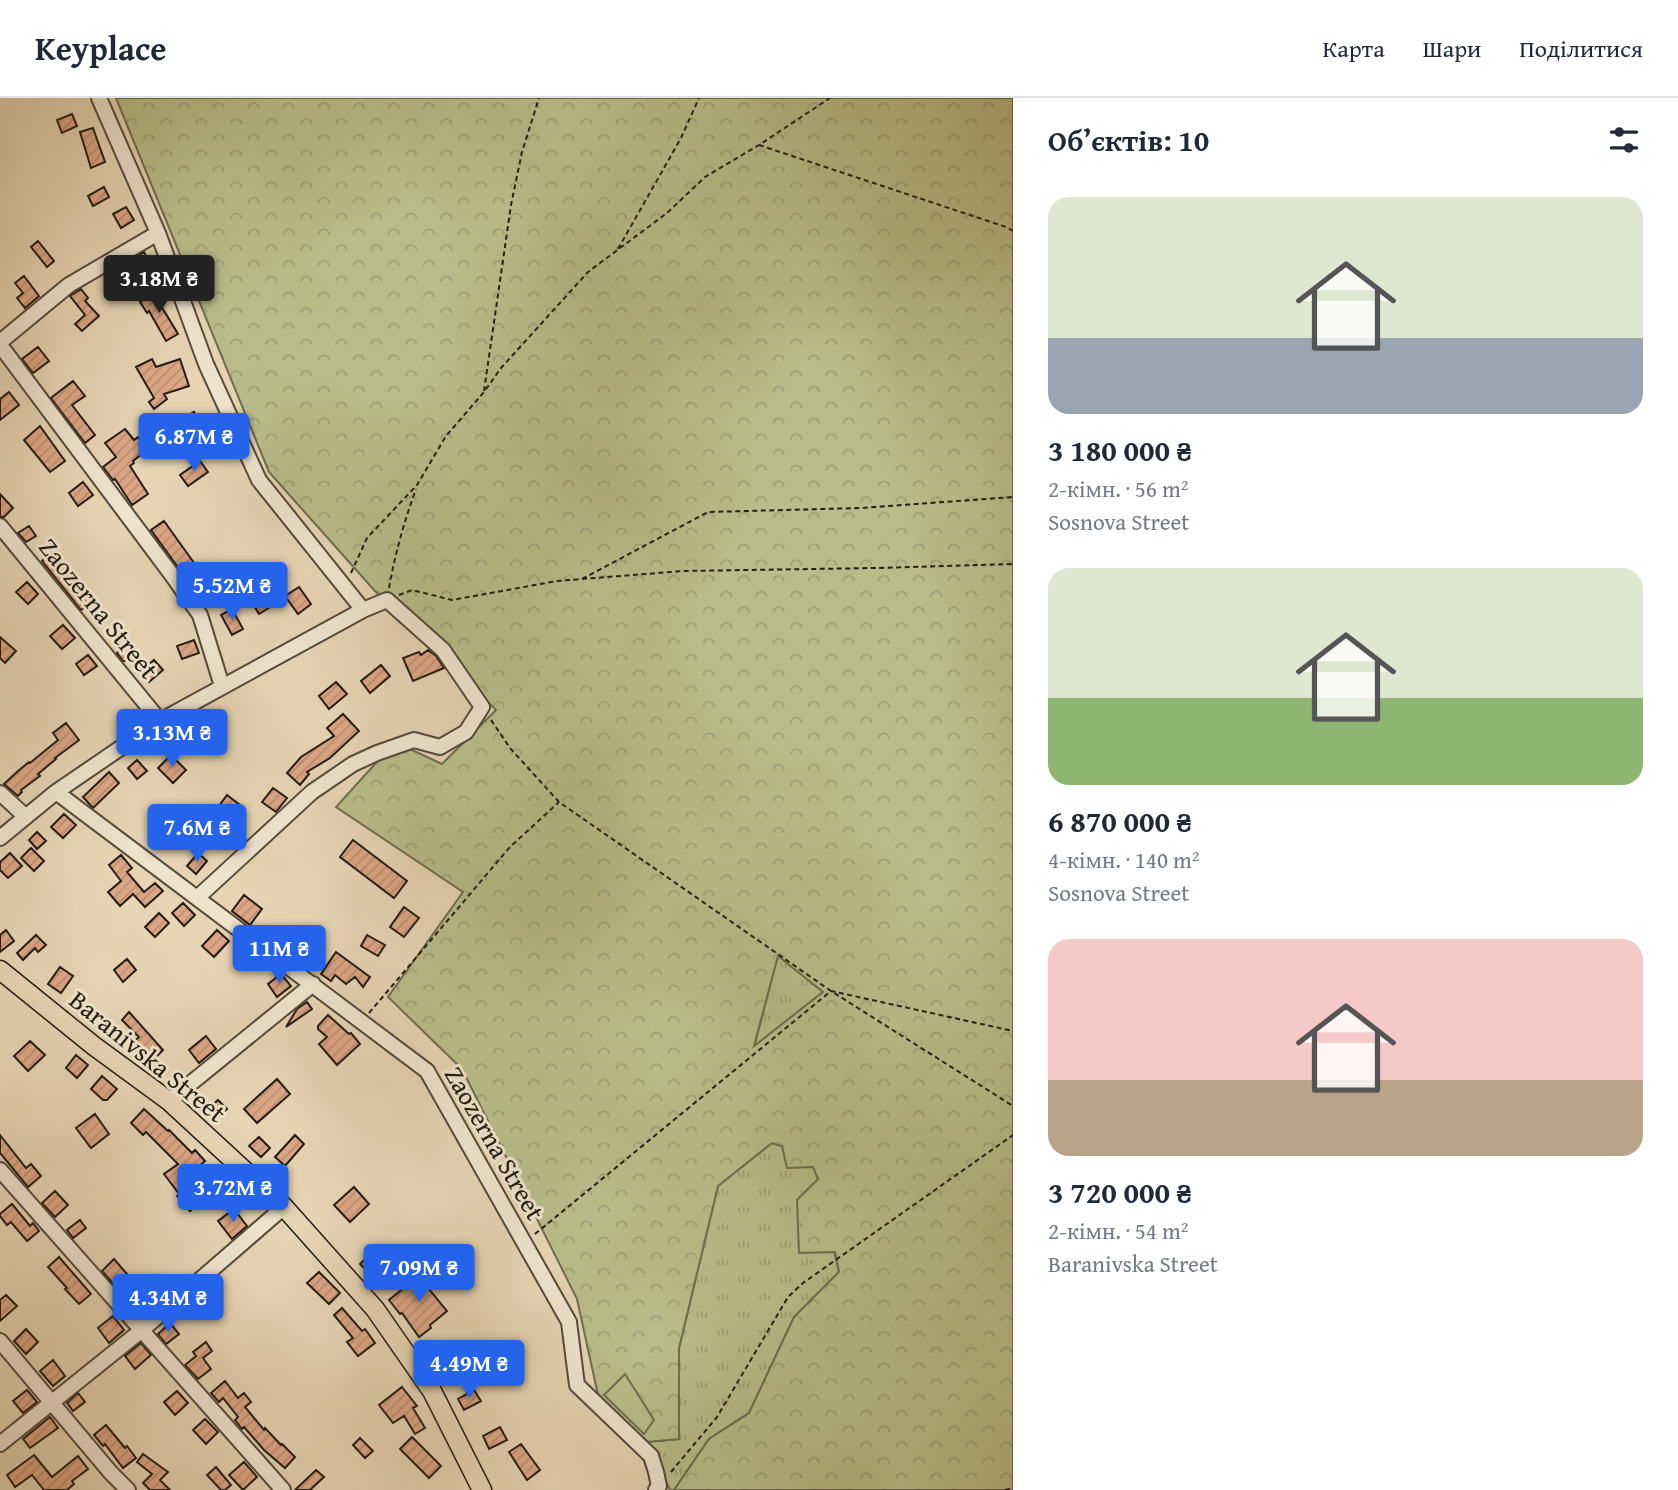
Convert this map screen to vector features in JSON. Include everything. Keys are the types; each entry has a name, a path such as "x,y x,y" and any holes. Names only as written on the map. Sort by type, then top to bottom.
{"main road":[{"name":"Baranivska Street","path":"0,970 94,1046 169,1101 284,1207 375,1308 432,1391 482,1490"}],"street":[{"path":"99,98 158,233 206,364 259,480 363,610"},
{"path":"158,233 69,285 0,343 200,615 222,686"},
{"name":"Zaozerna Street","path":"0,526 160,721"},
{"path":"0,838 56,792 160,721 363,610 387,600 443,650 482,707 466,732 440,747 414,740 353,764 312,792 197,898"},
{"name":"Zaozerna Street","path":"56,792 427,1071 569,1322 577,1385 651,1456 657,1488"},
{"path":"0,793 25,817"},
{"path":"169,1101 313,985"},
{"path":"0,1170 283,1490"},
{"path":"0,1444 142,1330 284,1207"},
{"path":"0,1341 128,1490"}],"path":[{"path":"484,392 511,205 539,98"},
{"path":"618,250 681,138 699,98"},
{"path":"387,600 393,564 417,485 446,436 561,300 588,272 667,214 705,177 760,145 830,98"},
{"path":"760,145 1013,231"},
{"path":"344,586 368,538 417,485"},
{"path":"581,579 708,512 861,508 1013,497"},
{"path":"387,600 412,590 452,600 557,581 683,571 1013,564"},
{"path":"482,707 510,748 559,802 831,991 1013,1106"},
{"path":"362,1021 510,847 559,802"},
{"path":"831,991 1013,1031"},
{"path":"524,1243 831,991"},
{"path":"657,1488 717,1417 788,1297 803,1283 1013,1135"},
{"path":"1005,1490 1013,1488"}],"green space":[{"path":"116,98 1013,98 1013,1490 674,1490 709,1439 749,1413 794,1317 839,1272 835,1252 799,1253 797,1200 818,1179 813,1167 787,1168 782,1146 772,1143 718,1186 679,1348 679,1439 646,1442 598,1395 577,1299 462,1069 388,997 463,892 336,807 395,742 442,764 496,710 374,590 269,472","holes":["778,956 823,992 754,1046"]},
{"path":"778,955 823,992 754,1047"},
{"path":"771,1143 782,1146 814,1167 839,1272 794,1317 749,1413 709,1439 674,1490 670,1490 646,1442 679,1439 679,1348 718,1186"},
{"path":"625,1374 654,1420 644,1434 604,1395"}],"building":[{"path":"72,114 77,126 62,133 57,120"},
{"path":"93,128 105,162 91,168 80,132"},
{"path":"104,187 109,197 93,206 88,196"},
{"path":"126,207 134,220 121,228 113,214"},
{"path":"38,241 54,261 47,267 31,247"},
{"path":"144,252 148,260 112,280 109,273"},
{"path":"24,276 39,296 25,308 17,298 23,293 15,283"},
{"path":"81,289 88,298 85,301 99,316 82,331 75,324 85,315 70,296"},
{"path":"156,291 163,302 160,304 178,334 166,341 149,311 147,313 140,302"},
{"path":"38,347 49,361 33,373 22,359"},
{"path":"152,359 156,367 180,359 189,386 164,394 167,399 154,409 149,402 154,398 136,367"},
{"path":"73,381 85,396 72,405 95,435 85,443 51,398"},
{"path":"9,392 19,405 0,420 0,399"},
{"path":"194,412 206,431 190,441 178,422"},
{"path":"40,426 65,461 50,472 24,440"},
{"path":"125,429 134,440 138,437 148,449 130,466 148,494 132,505 115,479 113,480 103,467 116,457 105,443"},
{"path":"200,461 208,472 188,486 180,475"},
{"path":"83,482 93,495 78,506 69,493"},
{"path":"0,494 13,508 4,517 0,517"},
{"path":"164,521 197,567 185,577 151,530"},
{"path":"29,526 36,536 26,542 18,533"},
{"path":"48,555 92,602 81,610 42,561"},
{"path":"263,581 277,603 259,614 246,593"},
{"path":"27,582 38,594 28,604 16,592"},
{"path":"299,587 311,604 298,614 285,596"},
{"path":"232,609 243,629 232,635 221,615"},
{"path":"63,625 75,638 62,649 50,636"},
{"path":"0,637 16,651 5,663 0,658"},
{"path":"194,640 199,653 182,659 177,646"},
{"path":"129,641 137,650 123,661 117,653"},
{"path":"428,650 444,668 413,681 403,658 419,652 421,655"},
{"path":"88,655 97,666 84,675 76,664"},
{"path":"154,660 163,670 149,682 140,672"},
{"path":"381,665 390,676 370,693 361,681"},
{"path":"336,682 347,694 329,709 319,696"},
{"path":"343,714 359,731 330,758 307,772 309,774 300,785 287,773 301,757 334,736 327,728"},
{"path":"66,723 79,740 55,758 18,796 4,784 58,740 53,733"},
{"path":"209,732 219,748 210,754 199,738"},
{"path":"171,755 186,770 173,783 158,768"},
{"path":"137,760 147,771 137,779 128,768"},
{"path":"109,772 119,783 93,808 83,797"},
{"path":"273,788 287,798 276,812 262,802"},
{"path":"227,795 245,809 234,824 216,810"},
{"path":"64,814 76,825 63,838 51,827"},
{"path":"37,832 46,841 37,849 29,840"},
{"path":"353,840 407,881 394,898 340,857"},
{"path":"31,848 44,861 34,871 21,858"},
{"path":"10,853 22,866 8,878 0,870 0,862"},
{"path":"198,853 207,861 196,874 187,866"},
{"path":"121,855 132,868 127,872 144,892 155,883 163,891 145,907 133,894 120,906 108,892 121,881 109,865"},
{"path":"244,895 262,909 250,925 232,911"},
{"path":"183,903 195,915 184,926 172,913"},
{"path":"404,907 419,918 404,937 390,927"},
{"path":"159,913 169,923 155,937 145,927"},
{"path":"6,930 14,941 0,952 0,935"},
{"path":"217,930 229,941 214,957 202,946"},
{"path":"36,935 46,945 38,952 35,948 23,960 17,953"},
{"path":"367,935 385,945 378,956 361,946"},
{"path":"290,939 314,947 307,965 285,952"},
{"path":"336,952 370,977 363,987 355,977 346,984 335,975 331,981 321,974"},
{"path":"127,959 136,970 123,982 114,970"},
{"path":"60,967 73,976 61,993 48,984"},
{"path":"281,974 291,986 277,997 268,984"},
{"path":"307,1002 312,1009 286,1027 297,1009"},
{"path":"129,1012 163,1050 157,1056 153,1052 143,1062 129,1047 139,1037 122,1020"},
{"path":"328,1015 351,1033 360,1044 337,1065 319,1044 327,1037 318,1026"},
{"path":"206,1036 216,1049 199,1063 189,1050"},
{"path":"30,1041 45,1055 28,1071 14,1056"},
{"path":"76,1055 88,1065 77,1078 66,1068"},
{"path":"102,1076 117,1089 107,1100 103,1100 91,1089"},
{"path":"277,1079 290,1094 257,1123 244,1109"},
{"path":"218,1100 227,1109 216,1119 207,1110"},
{"path":"144,1109 192,1153 195,1150 205,1161 186,1178 205,1199 190,1211 164,1174 178,1164 146,1132 143,1135 131,1123"},
{"path":"95,1114 109,1134 91,1148 76,1128"},
{"path":"0,1135 26,1168 31,1164 41,1176 28,1187 0,1153"},
{"path":"295,1135 304,1144 285,1166 275,1157"},
{"path":"259,1137 270,1148 261,1157 249,1146"},
{"path":"354,1187 369,1204 350,1222 334,1205"},
{"path":"55,1191 68,1205 55,1217 42,1203"},
{"path":"12,1204 30,1226 33,1223 39,1231 27,1241 11,1222 7,1225 0,1216"},
{"path":"234,1209 247,1226 232,1239 218,1221"},
{"path":"80,1220 86,1228 73,1238 67,1230"},
{"path":"375,1249 383,1257 367,1271 360,1264"},
{"path":"59,1257 91,1294 79,1304 48,1267"},
{"path":"114,1259 153,1304 141,1315 102,1271"},
{"path":"425,1271 435,1283 428,1288 447,1311 419,1337 389,1300"},
{"path":"319,1272 340,1293 329,1304 307,1283"},
{"path":"208,1288 220,1303 207,1314 194,1299"},
{"path":"6,1295 17,1306 0,1321 0,1300"},
{"path":"342,1308 362,1331 365,1329 375,1343 358,1356 347,1342 353,1338 334,1315"},
{"path":"113,1316 124,1330 109,1343 98,1328"},
{"path":"170,1323 179,1334 166,1344 158,1334"},
{"path":"26,1329 38,1342 26,1354 14,1341"},
{"path":"206,1342 212,1351 203,1358 211,1369 198,1379 185,1365 196,1356 193,1352"},
{"path":"141,1343 151,1355 135,1369 125,1356"},
{"path":"53,1360 65,1376 53,1386 40,1371"},
{"path":"225,1381 238,1398 244,1393 251,1402 245,1407 264,1430 265,1428 295,1457 285,1468 264,1450 244,1427 242,1429 235,1420 238,1417 223,1398 219,1402 211,1393"},
{"path":"402,1387 417,1406 413,1408 425,1428 415,1434 404,1416 393,1423 379,1405"},
{"path":"27,1390 37,1402 23,1413 13,1401"},
{"path":"474,1390 481,1401 464,1410 458,1399"},
{"path":"177,1391 188,1403 175,1415 164,1402"},
{"path":"78,1393 85,1402 73,1411 67,1403"},
{"path":"50,1417 58,1428 30,1448 23,1439"},
{"path":"205,1419 218,1432 206,1444 193,1430"},
{"path":"106,1425 136,1458 123,1468 105,1444 103,1446 94,1435"},
{"path":"500,1427 507,1440 489,1449 483,1436"},
{"path":"412,1437 441,1466 429,1478 400,1449"},
{"path":"360,1438 373,1451 365,1458 353,1445"},
{"path":"521,1444 540,1470 527,1480 509,1452"},
{"path":"143,1454 168,1472 160,1480 170,1490 150,1490 143,1483 152,1474 137,1462"},
{"path":"34,1455 52,1477 78,1456 88,1469 72,1481 74,1484 67,1490 44,1490 32,1475 15,1487 7,1475"},
{"path":"244,1462 257,1477 243,1490 229,1475"},
{"path":"216,1467 231,1485 225,1490 221,1490 207,1475"},
{"path":"316,1470 324,1477 310,1490 295,1490"}]}
